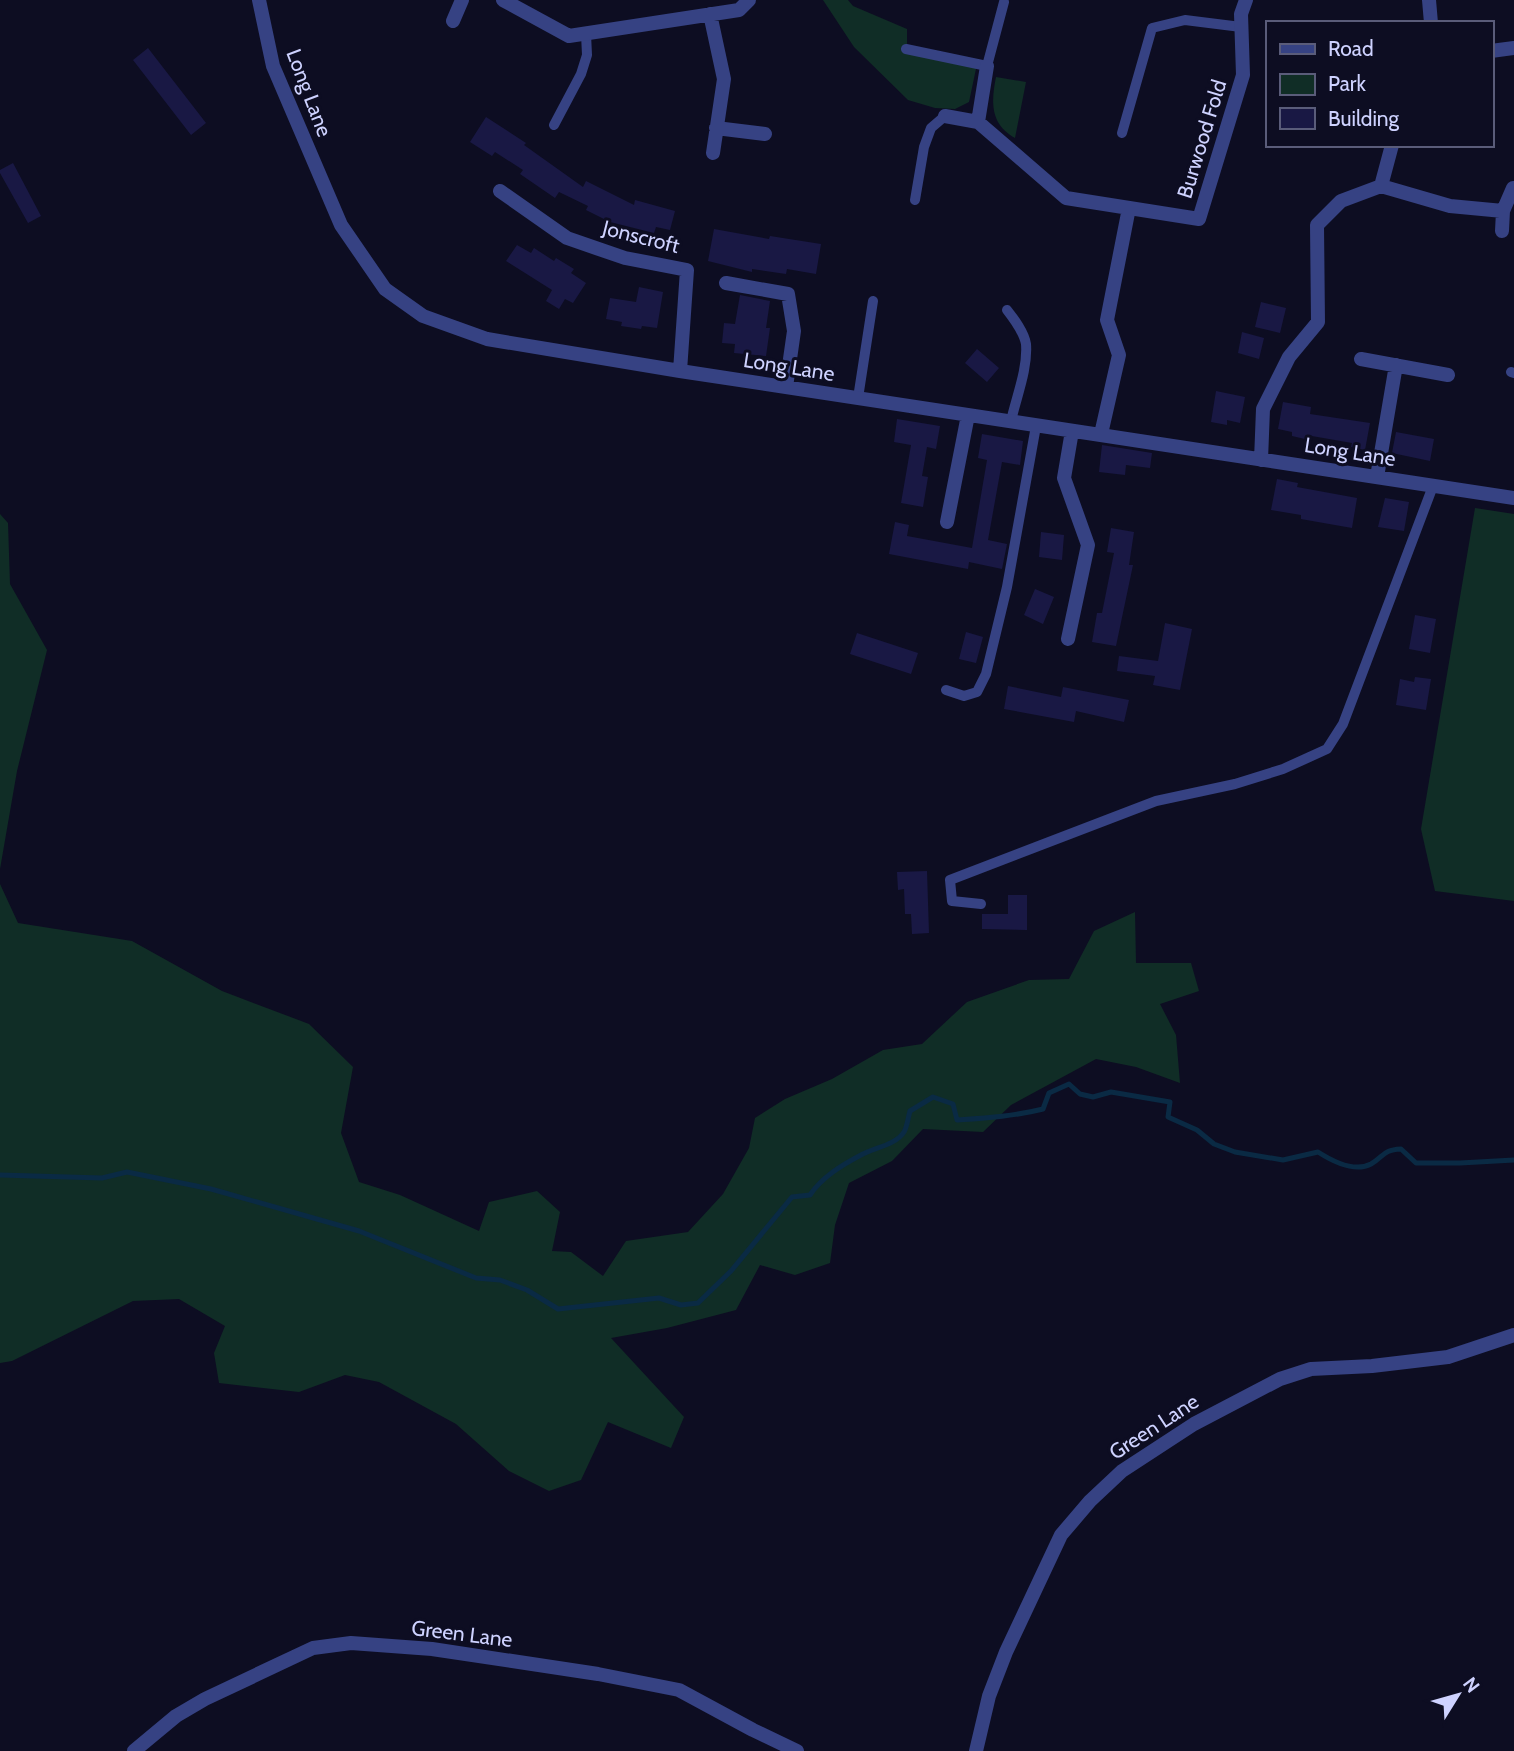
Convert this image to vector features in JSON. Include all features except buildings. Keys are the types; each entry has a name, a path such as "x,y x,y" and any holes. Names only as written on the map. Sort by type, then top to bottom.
{"street":[{"name":"Long Lane","path":"259,0 273,66 341,225 385,289 423,316 487,339 1514,498"},
{"path":"453,21 463,0"},
{"path":"503,0 569,36 739,10 749,0"},
{"name":"Burwood Fold","path":"978,122 1066,198 1199,219 1243,75 1241,15 1247,0"},
{"path":"1429,0 1431,21"},
{"path":"710,14 723,79 713,153"},
{"path":"1493,51 1514,48"},
{"path":"945,116 978,122 987,65"},
{"path":"716,128 765,134"},
{"path":"1381,186 1391,147"},
{"path":"1261,460 1263,410 1289,357 1318,322 1317,225 1341,201 1381,186 1450,206 1503,211"},
{"path":"1502,231 1503,211 1513,188"},
{"name":"Jonscroft","path":"500,191 566,238 625,258 687,270 680,371"},
{"path":"1101,434 1119,355 1107,320 1129,208"},
{"path":"726,283 788,294 794,331 786,387"},
{"path":"1361,359 1448,375"},
{"path":"1377,477 1396,365"},
{"path":"947,522 968,415"},
{"path":"1068,639 1088,545 1064,478 1072,431"},
{"name":"Green Lane","path":"976,1751 989,1696 1006,1652 1061,1535 1090,1501 1122,1471 1194,1424 1280,1379 1311,1369 1372,1366 1448,1357 1514,1335"},
{"name":"Green Lane","path":"134,1751 176,1716 205,1699 313,1648 351,1643 432,1649 598,1674 679,1690 797,1751"}],"lane":[{"path":"906,49 987,65 1004,2"},
{"path":"1122,133 1152,29 1185,20 1241,27"},
{"path":"554,125 587,55 586,34"},
{"path":"915,200 924,147 931,128 945,116"},
{"path":"858,398 873,301"},
{"path":"1007,310 1026,342 1025,359 1011,422"},
{"path":"946,690 964,696 977,692 986,674 1007,587 1036,426"},
{"path":"981,904 952,901 950,880 1156,801 1236,784 1283,769 1327,749 1343,724 1433,486"}],"green space":[{"path":"823,0 848,0 853,6 907,29 907,49 977,64 969,102 955,109 935,108 908,100 854,47"},
{"path":"996,77 1026,82 1015,138 1001,126 994,112"},
{"path":"1475,508 1514,514 1514,901 1435,891 1421,829"},
{"path":"0,514 8,523 10,584 47,650 17,771 0,869"},
{"path":"0,884 18,923 132,941 222,991 309,1024 353,1067 341,1133 359,1182 400,1195 479,1231 489,1202 537,1191 560,1212 552,1251 571,1252 603,1276 626,1241 688,1232 723,1194 749,1148 755,1118 785,1099 832,1079 883,1050 922,1044 967,1002 1029,980 1069,979 1094,931 1135,912 1136,963 1191,963 1199,991 1160,1004 1176,1035 1180,1083 1136,1067 1096,1059 1011,1105 983,1132 923,1129 892,1161 849,1183 835,1225 830,1263 795,1275 760,1265 736,1310 667,1328 611,1338 684,1417 671,1448 608,1422 581,1480 549,1491 509,1471 456,1424 379,1382 345,1375 299,1392 219,1383 214,1353 225,1326 179,1299 133,1301 12,1361 0,1363"}],"waterway":[{"path":"0,1175 102,1178 127,1172 211,1189 359,1231 476,1278 500,1280 527,1290 558,1309 659,1298 681,1305 698,1303 731,1271 792,1197 810,1195 826,1177 840,1167 896,1140 905,1130 910,1111 933,1097 953,1104 957,1120 989,1117 1043,1109 1049,1093 1069,1084 1080,1094 1093,1097 1111,1092 1170,1102 1168,1117 1197,1130 1214,1144 1235,1152 1283,1160 1318,1152 1350,1167 1371,1164 1384,1154 1401,1149 1416,1163 1514,1160"}]}
